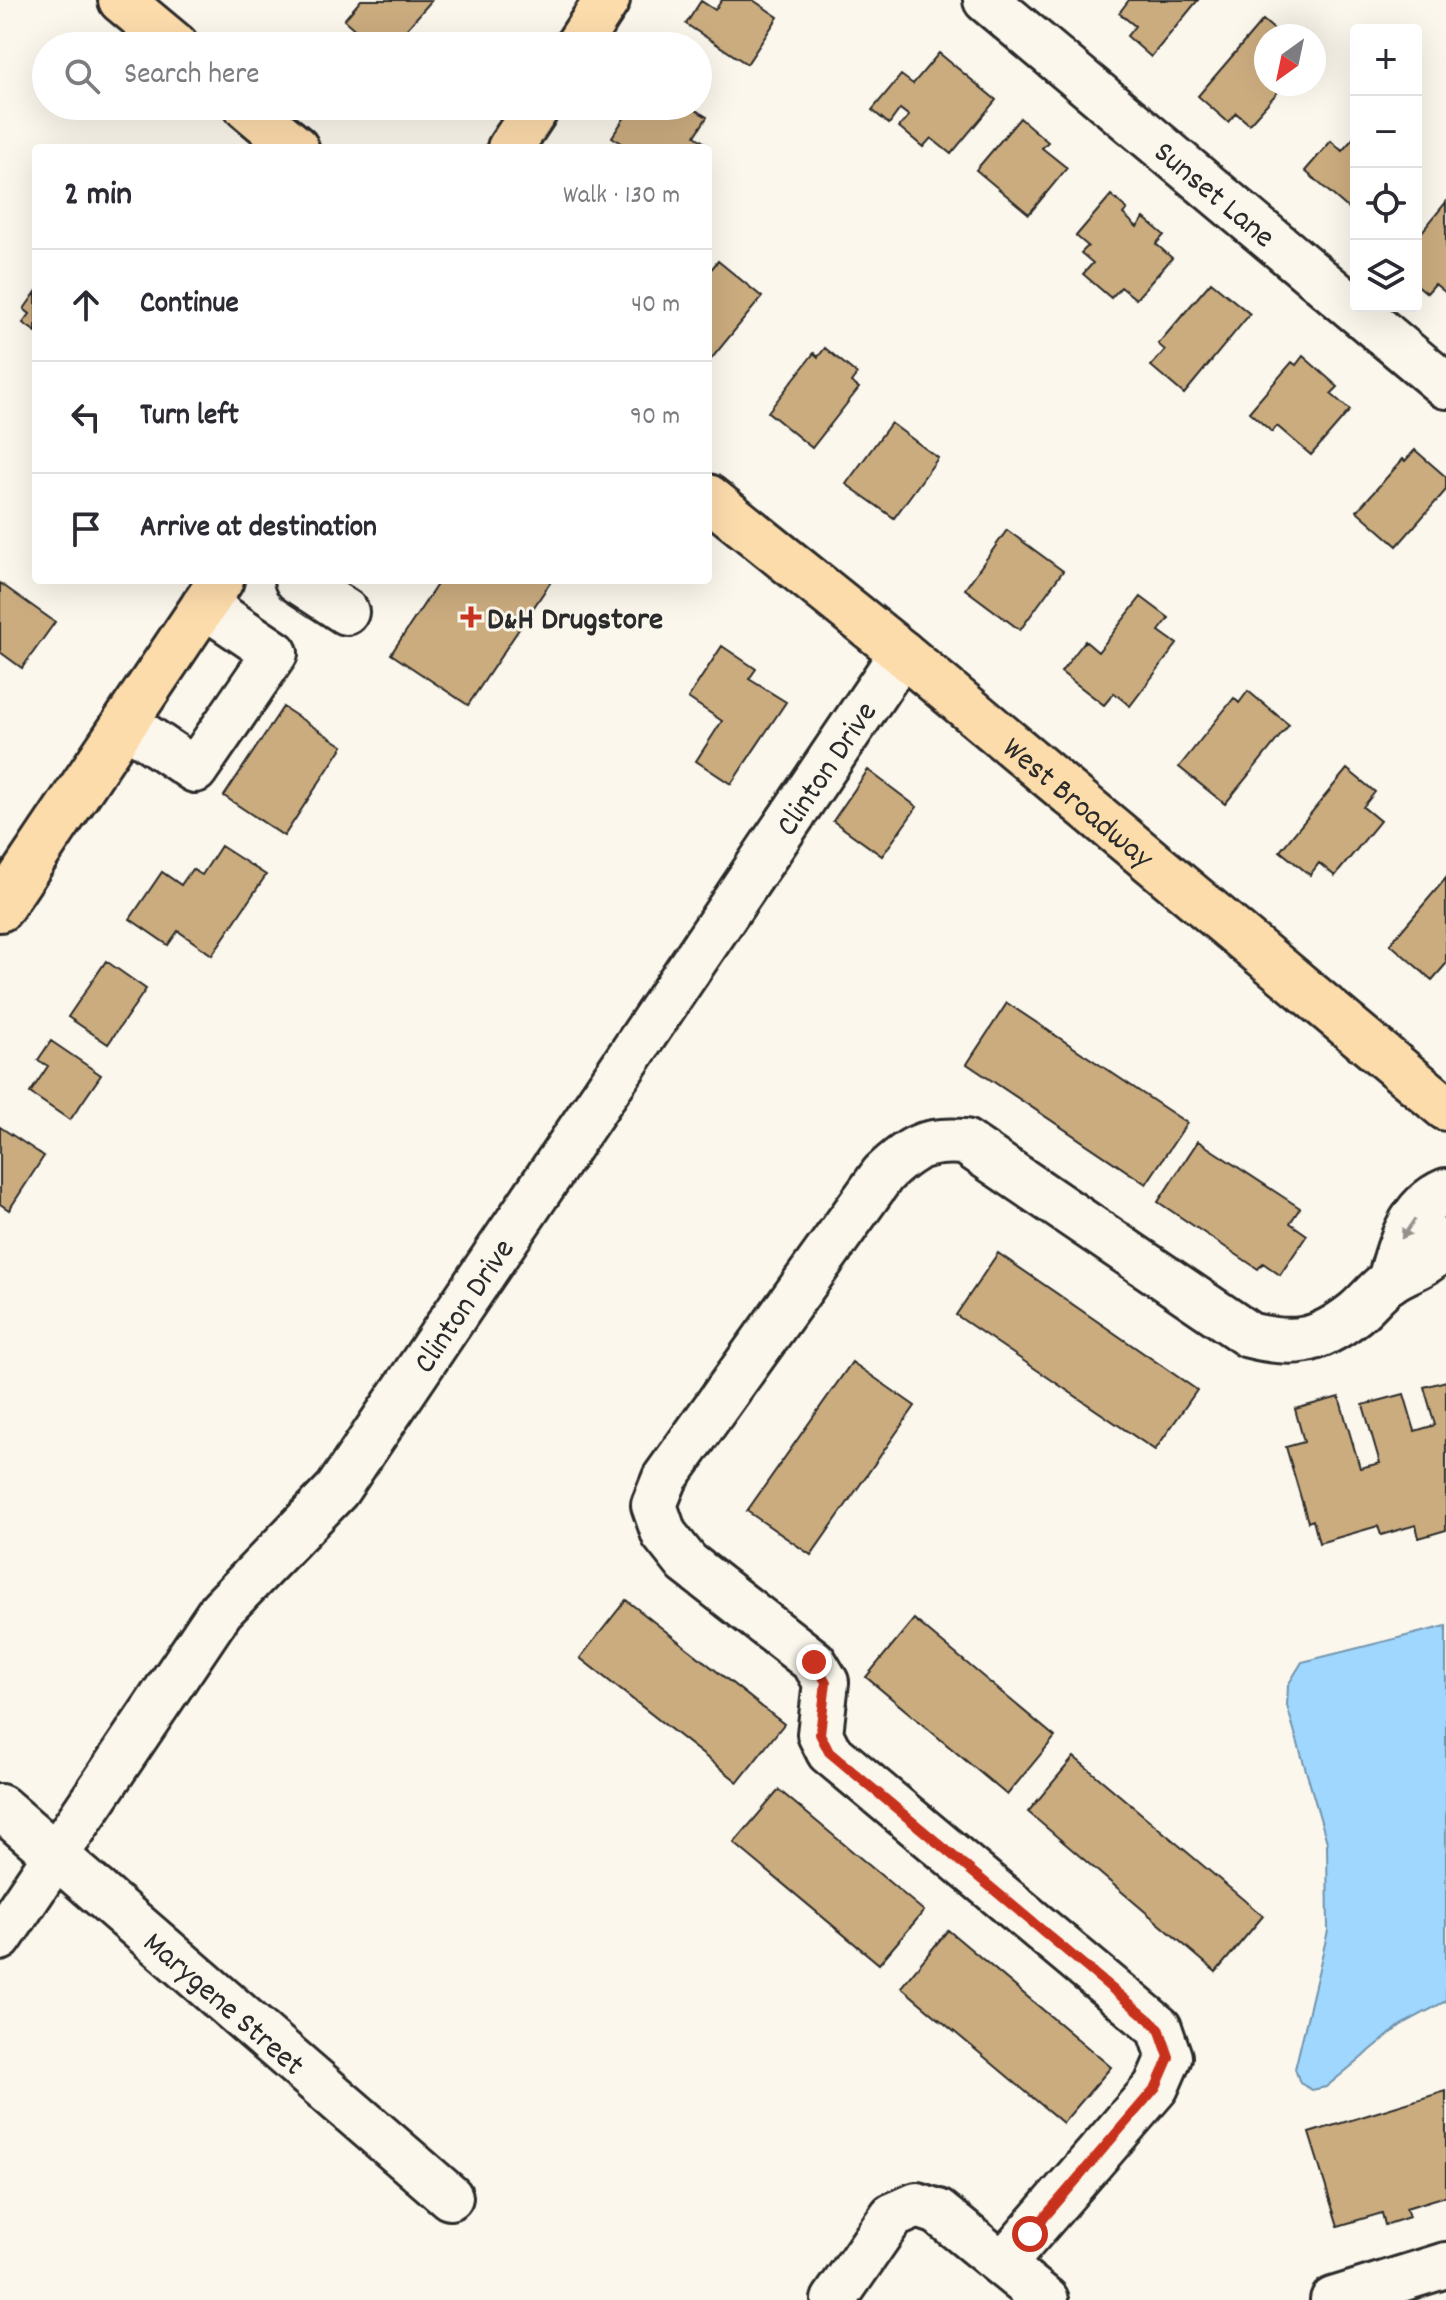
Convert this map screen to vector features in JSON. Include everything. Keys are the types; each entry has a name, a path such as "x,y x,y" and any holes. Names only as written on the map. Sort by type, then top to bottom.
{"main road":[{"path":"121,0 159,32"},
{"path":"586,32 607,0"},
{"path":"263,120 291,144"},
{"path":"513,144 529,120"},
{"name":"West Broadway","path":"712,500 902,653 1446,1108"},
{"path":"0,909 213,593"}],"street":[{"name":"Sunset Lane","path":"986,0 1446,386"},
{"path":"303,584 346,612"},
{"path":"125,723 195,770 275,653 213,593"},
{"name":"Clinton Drive","path":"0,1938 221,1610 337,1490 902,653"},
{"path":"1003,2264 1156,2087 1169,2057 1159,2028 829,1752 820,1734 826,1682 814,1662 687,1563 664,1534 654,1505 665,1478 883,1174 906,1152 937,1140 965,1142 1249,1335 1284,1344 1321,1335 1354,1315 1390,1281 1431,1262 1446,1241"},
{"path":"1390,1281 1401,1236 1432,1196 1446,1191"},
{"name":"Marygene Street","path":"0,1807 450,2197"},
{"path":"834,2300 892,2216 917,2205 938,2212 1046,2300"},
{"path":"1333,2300 1446,2265"}],"water":[{"path":"1446,1626 1446,2001 1401,2025 1326,2087 1312,2090 1300,2083 1295,2069 1328,1931 1327,1842 1287,1706 1288,1685 1302,1662"}],"building":[{"path":"361,0 432,0 404,32 358,32 344,20"},
{"path":"722,0 753,0 778,17 747,64 712,41 712,32 698,32 686,24 701,1 715,10"},
{"path":"1129,0 1198,0 1151,57 1127,36 1135,26 1119,13"},
{"path":"1254,31 1254,96 1274,96 1249,124 1236,113 1228,122 1198,96"},
{"path":"939,53 996,100 951,154 931,138 923,147 899,127 909,116 900,109 889,124 872,110 901,75 913,84"},
{"path":"1020,118 1048,142 1042,148 1067,168 1029,214 976,170"},
{"path":"623,120 705,120 695,136 707,144 623,144 612,137"},
{"path":"1331,141 1342,151 1350,142 1350,210 1305,171"},
{"path":"1111,195 1127,209 1123,214 1137,227 1144,218 1164,235 1156,244 1172,258 1136,299 1121,287 1111,298 1083,274 1093,263 1081,253 1088,246 1076,236"},
{"path":"1446,202 1446,293 1435,284 1427,293 1422,289 1422,232"},
{"path":"718,261 762,297 712,358 712,268"},
{"path":"1211,282 1250,314 1184,394 1151,366 1165,350 1158,344"},
{"path":"32,298 32,329 23,323 30,314 24,309"},
{"path":"825,348 857,374 851,382 859,388 812,448 768,412 814,353 818,357"},
{"path":"1303,356 1338,387 1331,394 1350,410 1311,455 1277,426 1272,432 1249,412 1292,362 1296,365"},
{"path":"891,423 938,458 894,518 846,484"},
{"path":"1415,450 1446,477 1446,490 1397,546 1357,511 1403,459 1405,461"},
{"path":"1007,530 1063,571 1020,630 965,589"},
{"path":"0,583 55,622 22,668 0,652"},
{"name":"D&H Drugstore","path":"437,584 549,584 468,705 391,654"},
{"path":"1141,597 1169,618 1159,631 1177,644 1130,706 1114,693 1104,705 1061,672 1085,641 1098,652"},
{"path":"722,646 756,669 749,679 786,702 731,784 696,761 722,721 688,698"},
{"path":"1248,691 1289,725 1225,804 1179,767 1234,698 1239,703"},
{"path":"283,707 343,746 284,836 224,796"},
{"path":"1347,769 1375,792 1363,807 1380,821 1335,876 1319,863 1310,875 1280,851"},
{"path":"868,770 917,807 882,856 833,821"},
{"path":"221,846 266,875 212,955 178,931 168,945 130,919 162,872 181,885 192,869 202,875"},
{"path":"1446,878 1446,964 1432,980 1390,944"},
{"path":"106,961 146,989 108,1044 68,1017"},
{"path":"1007,1003 1187,1123 1146,1184 967,1064"},
{"path":"51,1041 101,1075 70,1120 30,1093 48,1066 38,1060"},
{"path":"0,1127 44,1156 9,1210 0,1204"},
{"path":"1198,1141 1300,1208 1290,1223 1307,1235 1280,1275 1263,1263 1258,1269 1158,1202"},
{"path":"998,1253 1197,1390 1155,1450 956,1315"},
{"path":"852,1362 915,1406 811,1555 747,1511"},
{"path":"1446,1381 1446,1530 1419,1538 1416,1525 1381,1535 1378,1526 1319,1543 1313,1520 1308,1522 1286,1447 1304,1442 1295,1409 1339,1397 1360,1468 1380,1463 1363,1405 1404,1394 1415,1431 1435,1425 1424,1387"},
{"path":"626,1600 784,1724 738,1782 580,1658"},
{"path":"914,1619 1055,1737 1007,1795 866,1677"},
{"path":"1074,1757 1263,1916 1216,1972 1028,1812"},
{"path":"779,1790 924,1911 879,1964 734,1843"},
{"path":"948,1930 1111,2067 1063,2123 901,1987"},
{"path":"1446,2091 1446,2196 1406,2208 1409,2217 1385,2225 1382,2213 1338,2226 1309,2133"}],"place":[{"name":"D&H Drugstore","path":"471,617"}],"route":[{"path":"814,1662 826,1682 820,1734 829,1752 1159,2028 1169,2057 1156,2087 1030,2234"}]}
